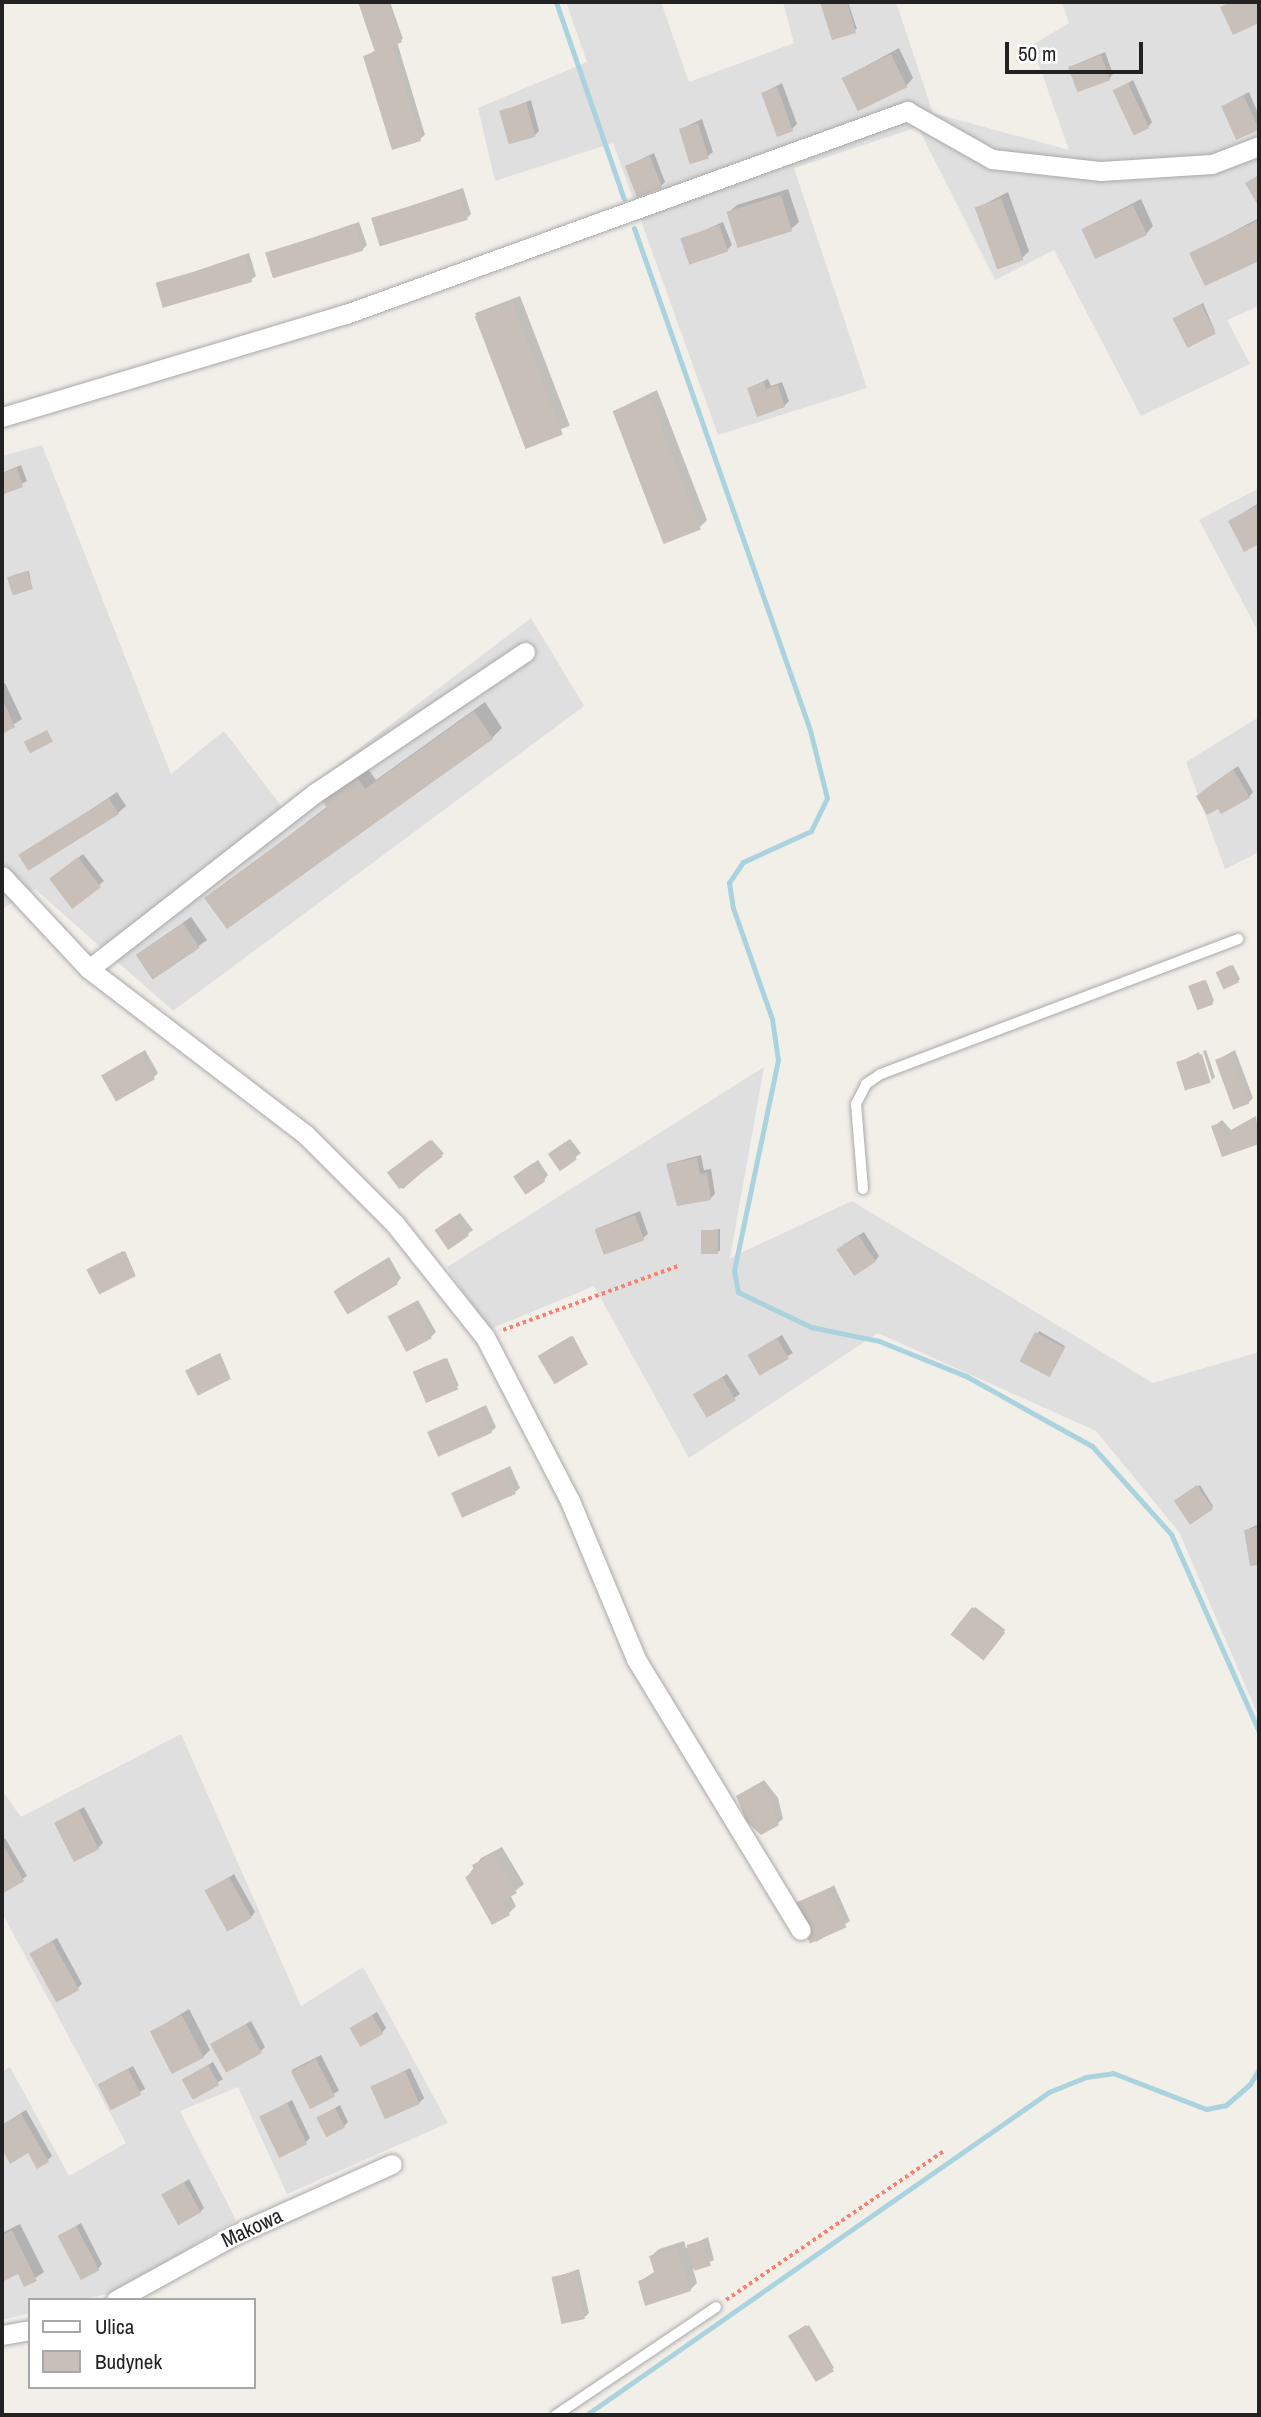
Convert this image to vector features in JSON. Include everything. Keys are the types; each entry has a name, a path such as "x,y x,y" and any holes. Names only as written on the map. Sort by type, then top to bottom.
{"street":[{"path":"2,417 346,314 908,111 992,159 1101,171 1212,164 1259,146"},
{"path":"89,969 315,793 525,652"},
{"path":"2,876 89,969 306,1135 395,1224 485,1336 570,1501 636,1659 801,1930"},
{"name":"Makowa","path":"120,2298 234,2235 392,2164"},
{"path":"2,2335 28,2330"}],"lane":[{"path":"863,1189 856,1104 866,1084 881,1074 1238,939"},
{"path":"556,2415 716,2307"}],"path":[{"path":"485,1336 678,1266"},
{"path":"716,2307 944,2151"}],"shaded area":[{"path":"566,2 661,2 689,82 794,43 783,2 896,2 933,113 1069,150 1032,45 1069,23 1062,2 1259,2 1259,306 1227,320 1250,364 1141,416 1054,250 995,280 918,127 794,168 867,388 718,435 613,143 495,181 478,108 587,62"},
{"path":"42,445 171,774 224,731 282,807 531,618 584,706 173,1011 35,889 2,909 2,456"},
{"path":"1259,488 1259,633 1199,520"},
{"path":"1259,717 1259,852 1225,869 1186,762"},
{"path":"764,1067 730,1258 852,1201 1153,1383 1259,1352 1259,1717 1179,1532 1096,1431 878,1333 689,1458 594,1286 488,1330 447,1267"},
{"path":"181,1734 301,2006 363,1967 448,2123 287,2194 238,2087 180,2111 236,2220 118,2291 91,2298 28,2298 28,2314 2,2320 2,2072 10,2067 69,2176 126,2143 2,1913 2,1790 21,1817"}],"building":[{"path":"358,2 388,2 402,42 393,46 421,141 392,150 363,56 375,52"},
{"path":"820,2 847,2 856,33 832,40"},
{"path":"1231,2 1259,2 1259,23 1233,35 1220,7"},
{"path":"891,54 907,87 858,111 842,78"},
{"path":"1101,55 1110,80 1077,92 1068,67"},
{"path":"1128,83 1149,128 1134,135 1113,90"},
{"path":"777,87 793,131 777,137 761,93"},
{"path":"1244,96 1259,130 1236,140 1221,106"},
{"path":"526,103 536,137 509,144 499,111"},
{"path":"698,123 709,158 690,164 679,129"},
{"path":"650,156 662,188 637,197 625,166"},
{"path":"1259,175 1259,207 1245,183"},
{"path":"459,191 468,220 380,247 371,218"},
{"path":"781,195 792,231 738,248 726,212"},
{"path":"1001,198 1024,260 997,270 975,208"},
{"path":"1133,205 1147,235 1095,259 1081,229"},
{"path":"1259,220 1259,261 1205,286 1189,253"},
{"path":"355,225 363,251 273,278 265,252"},
{"path":"719,225 728,251 689,265 680,238"},
{"path":"245,257 252,282 163,308 156,283"},
{"path":"512,302 563,435 526,449 475,316"},
{"path":"1201,304 1216,333 1187,348 1172,319"},
{"path":"764,382 766,389 778,385 785,407 757,417 747,388"},
{"path":"650,397 701,530 664,544 613,411"},
{"path":"17,468 23,487 4,494 2,473"},
{"path":"1259,505 1259,544 1244,552 1228,521"},
{"path":"27,571 33,589 13,596 7,577"},
{"path":"2,698 15,727 2,734"},
{"path":"474,711 493,739 227,929 204,898 327,808 318,795 353,771 365,789"},
{"path":"47,730 53,742 30,753 24,742"},
{"path":"1233,769 1250,798 1221,814 1218,809 1207,815 1196,796"},
{"path":"109,798 119,814 28,871 18,855"},
{"path":"78,857 101,887 72,909 49,879"},
{"path":"183,923 200,948 153,980 136,955"},
{"path":"1231,965 1239,982 1224,989 1216,972"},
{"path":"1204,980 1213,1004 1197,1010 1188,986"},
{"path":"140,1053 155,1079 116,1101 101,1076"},
{"path":"1202,1054 1211,1083 1185,1091 1176,1062"},
{"path":"1231,1054 1249,1104 1233,1110 1215,1060"},
{"path":"1252,1120 1259,1144 1222,1157 1211,1126 1217,1124 1226,1134"},
{"path":"430,1140 443,1157 400,1189 387,1172"},
{"path":"565,1142 577,1159 560,1171 548,1154"},
{"path":"697,1158 700,1174 707,1173 711,1200 677,1206 666,1164"},
{"path":"533,1163 545,1181 525,1195 513,1176"},
{"path":"635,1215 644,1240 604,1255 595,1230"},
{"path":"455,1216 469,1236 448,1250 435,1230"},
{"path":"701,1230 718,1230 718,1254 701,1254"},
{"path":"858,1235 876,1262 854,1276 836,1250"},
{"path":"123,1251 136,1276 99,1295 86,1270"},
{"path":"384,1261 398,1284 347,1315 333,1291"},
{"path":"413,1303 432,1338 406,1352 387,1317"},
{"path":"1035,1332 1065,1348 1050,1377 1020,1361"},
{"path":"571,1336 588,1364 555,1384 538,1356"},
{"path":"777,1338 789,1359 760,1376 748,1355"},
{"path":"218,1354 231,1379 198,1396 185,1371"},
{"path":"445,1358 458,1389 426,1403 413,1372"},
{"path":"722,1377 736,1400 707,1418 693,1395"},
{"path":"481,1408 492,1433 438,1457 427,1432"},
{"path":"505,1469 516,1494 462,1518 451,1493"},
{"path":"1197,1485 1213,1509 1190,1525 1174,1501"},
{"path":"1259,1527 1259,1565 1250,1566 1244,1530"},
{"path":"972,1607 1005,1633 984,1660 950,1635"},
{"path":"759,1783 775,1803 771,1805 779,1825 761,1835 747,1822 736,1796"},
{"path":"79,1810 99,1849 74,1862 54,1823"},
{"path":"2,1843 24,1881 2,1894"},
{"path":"494,1853 517,1893 503,1901 510,1915 492,1925 465,1877 475,1871 472,1865"},
{"path":"229,1877 252,1918 227,1932 205,1891"},
{"path":"829,1888 846,1927 810,1944 792,1904"},
{"path":"52,1941 79,1990 56,2003 29,1954"},
{"path":"182,2015 204,2058 172,2074 150,2031"},
{"path":"372,2015 383,2034 360,2047 349,2028"},
{"path":"246,2024 262,2053 226,2073 210,2044"},
{"path":"316,2059 335,2096 310,2109 291,2072"},
{"path":"208,2065 219,2085 193,2100 182,2080"},
{"path":"128,2069 141,2095 111,2110 98,2084"},
{"path":"405,2071 420,2104 385,2119 370,2086"},
{"path":"287,2103 307,2144 279,2158 259,2117"},
{"path":"335,2108 345,2128 326,2137 316,2118"},
{"path":"21,2114 49,2162 37,2169 28,2153 10,2164 2,2149 2,2125"},
{"path":"184,2182 201,2213 178,2225 161,2195"},
{"path":"76,2226 99,2270 81,2280 57,2236"},
{"path":"12,2230 37,2281 24,2287 18,2274 2,2282 2,2235"},
{"path":"703,2240 711,2266 695,2271 687,2245"},
{"path":"677,2247 691,2291 645,2306 638,2281 655,2275 649,2256"},
{"path":"575,2272 585,2319 562,2324 552,2277"},
{"path":"806,2325 834,2371 816,2382 788,2336"}],"waterway":[{"path":"556,2 624,199"},
{"path":"634,228 810,730 827,798 811,831 743,862 729,883 733,908 772,1019 778,1060 734,1271 738,1292 811,1327 879,1341 966,1376 1092,1446 1171,1534 1259,1732"},
{"path":"586,2415 1049,2092 1086,2077 1113,2073 1206,2109 1226,2105 1250,2084 1259,2069"}]}
